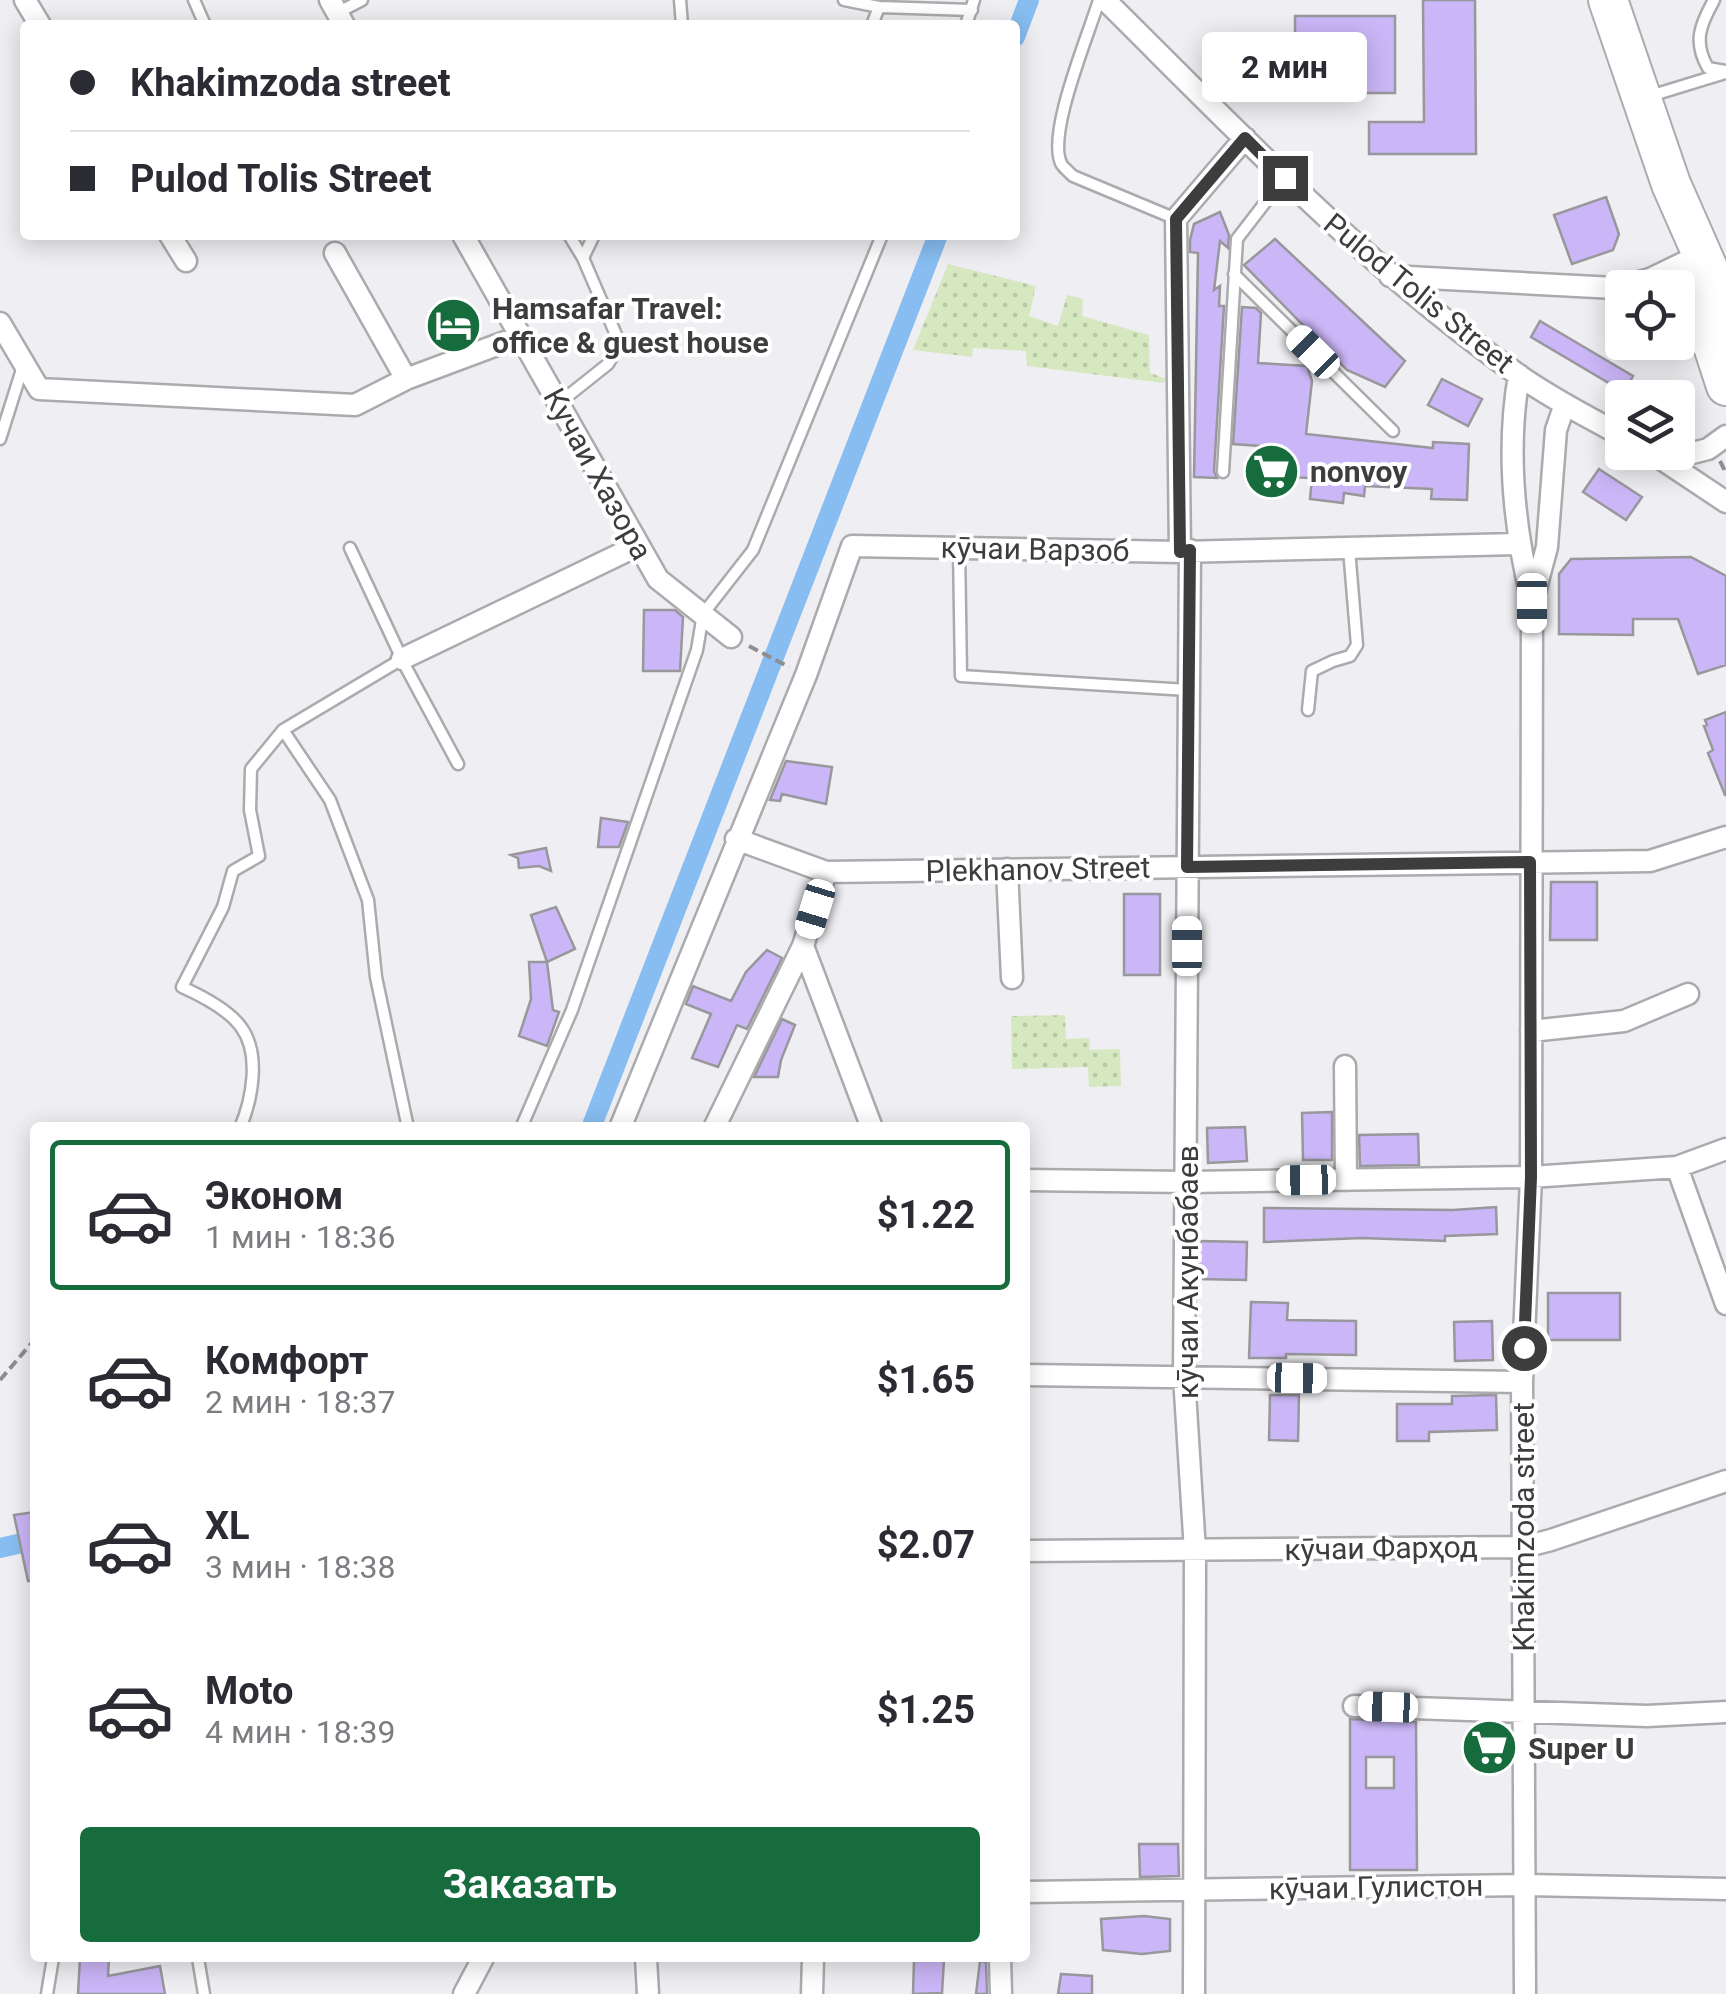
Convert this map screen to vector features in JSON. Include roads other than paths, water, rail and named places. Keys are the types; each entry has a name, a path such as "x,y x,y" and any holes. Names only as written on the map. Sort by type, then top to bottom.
{"highway":[{"path":"1608,0 1695,257 1726,386"},
{"path":"1695,257 1726,309"}],"street":[{"name":"Pulod Tolis Street","path":"1102,0 1390,276 1518,375 1605,426"},
{"path":"1176,219 1245,138"},
{"name":"кӯчаи Акунбабаев","path":"1176,219 1188,690 1184,1376 1195,1550 1194,1994"},
{"path":"173,240 186,261"},
{"name":"Кучаи Хазора","path":"467,240 658,579 732,636"},
{"path":"335,254 406,380"},
{"path":"1390,276 1615,288 1643,282 1695,257"},
{"path":"0,322 39,389 355,405 406,380 521,336"},
{"path":"1518,375 1512,415 1518,544 1532,603"},
{"name":"Khakimzoda street","path":"1526,1994 1522,1382 1531,1177 1532,603 1547,547 1556,430 1565,404"},
{"path":"1695,451 1722,446"},
{"path":"1679,470 1726,502"},
{"name":"кӯчаи Варзоб","path":"736,839 806,675 852,546 1184,551 1518,544"},
{"path":"402,659 637,546"},
{"name":"Plekhanov Street","path":"826,872 1650,861 1726,837"},
{"path":"622,1122 736,839 826,872 803,946 717,1122"},
{"path":"1008,869 1012,978"},
{"path":"803,946 870,1122"},
{"path":"1530,1031 1624,1021 1688,994"},
{"path":"1345,1066 1346,1180"},
{"path":"1030,1180 1531,1177 1677,1167 1726,1150"},
{"path":"1677,1167 1725,1300"},
{"path":"1030,1375 1522,1382"},
{"name":"кӯчаи Фарҳод","path":"1030,1550 1524,1546 1726,1481"},
{"path":"1354,1706 1647,1716 1726,1712"},
{"name":"кӯчаи Гулистон","path":"1030,1892 1527,1885 1726,1889"},
{"path":"464,1994 481,1962"},
{"path":"646,1962 648,1994"},
{"path":"812,1962 812,1994"},
{"path":"1000,1962 1001,1994"}],"lane":[{"path":"337,13 362,0"},
{"path":"844,0 879,7 973,5"},
{"path":"1102,0 1058,124 1062,166 1073,176 1176,219"},
{"path":"1714,0 1698,31 1700,55 1708,68 1726,72"},
{"path":"874,20 879,7"},
{"path":"1642,99 1726,72"},
{"path":"1224,472 1237,239 1285,178"},
{"path":"558,404 608,364 620,344 572,240"},
{"path":"582,258 591,240"},
{"path":"524,1122 572,1010 697,650 702,614 753,550 880,240"},
{"path":"1234,274 1393,431"},
{"path":"0,439 24,362"},
{"path":"959,547 961,676 1188,690"},
{"path":"350,548 402,659 458,764"},
{"path":"1308,710 1312,672 1332,660 1350,656 1357,645 1350,549"},
{"path":"243,1122 251,1102 252,1057 242,1028 206,998 182,987 223,907 232,870 259,856 250,810 251,769 284,730 402,659"},
{"path":"284,730 330,800 368,900 376,977 407,1122"},
{"path":"47,1994 52,1962"},
{"path":"199,1962 204,1994"}],"waterway":[{"path":"1020,24 1029,0"},
{"path":"593,1122 936,240"},
{"path":"0,1548 30,1541"}],"place":[{"name":"Hamsafar Travel: office & guest house","path":"453,325"},
{"name":"nonvoy","path":"1271,471"},
{"name":"Super U","path":"1489,1748"}]}
